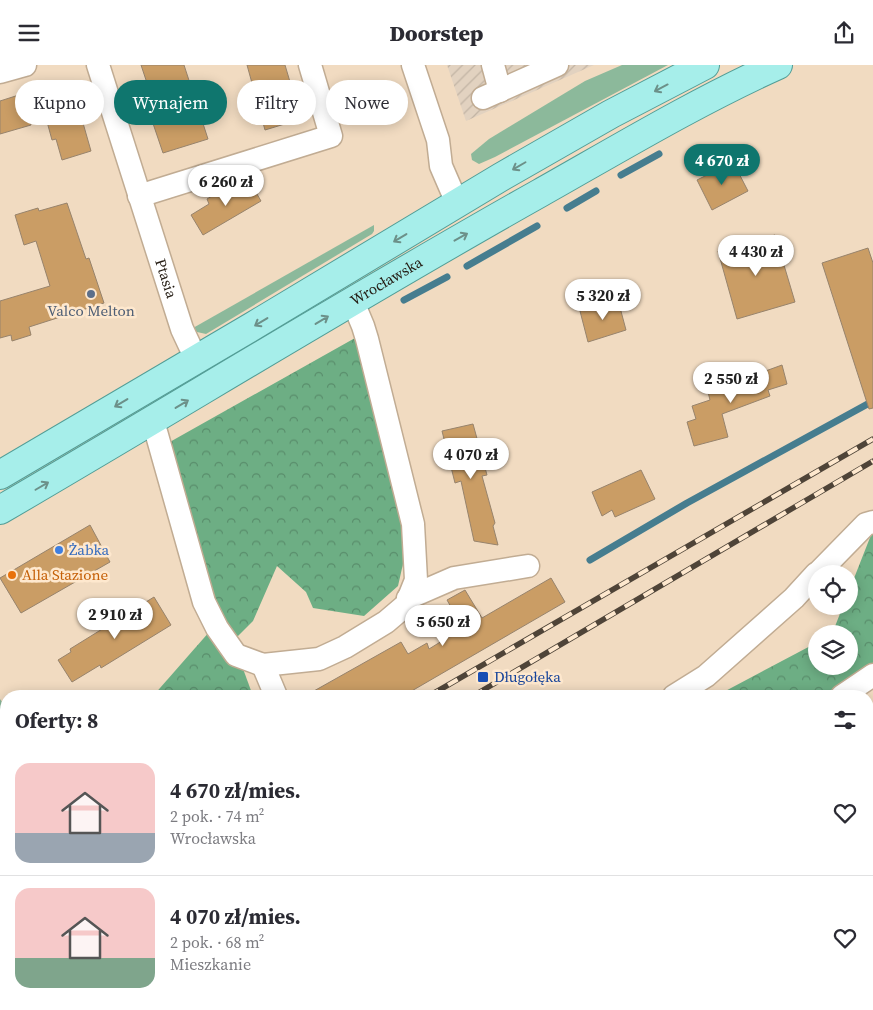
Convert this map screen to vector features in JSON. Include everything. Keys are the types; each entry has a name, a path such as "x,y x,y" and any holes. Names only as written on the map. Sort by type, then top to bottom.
{"main road":[{"name":"Wrocławska","path":"0,475 253,327 457,203 611,114 705,65"},
{"name":"Wrocławska","path":"0,510 153,421 440,249 676,117 778,65"}],"street":[{"path":"0,72 25,65"},
{"name":"Ptasia","path":"98,65 182,329 196,359"},
{"path":"139,196 331,136 310,65"},
{"path":"413,65 438,140 441,166 457,203"},
{"path":"493,65 491,95 557,65"},
{"path":"153,421 204,602 217,629 236,655 263,665 319,659 345,647 386,621 406,605 416,580 413,524 365,332 353,302"},
{"path":"826,565 866,524 873,521"},
{"path":"408,598 454,578 528,566"},
{"path":"684,690 706,676 808,583"},
{"path":"263,665 273,690"},
{"path":"851,690 873,675"}],"shaded area":[{"path":"447,65 594,65 466,121"}],"green space":[{"path":"622,65 668,65 495,157 479,164 472,160 471,154 489,139 585,81"},
{"path":"374,225 372,234 206,334 197,332 193,328"},
{"path":"355,338 402,521 405,555 398,586 364,616 313,608 306,592 277,566 253,621 234,640 212,596 168,443"},
{"path":"871,535 873,535 873,667 839,690 727,690 808,647 808,675 858,675 858,625 836,625 839,615 858,615 858,568"},
{"path":"210,631 242,666 251,690 158,690"}],"building":[{"path":"141,65 184,65 189,80 146,80"},
{"path":"247,65 285,65 289,80 251,80"},
{"path":"15,96 15,125 31,125 0,134 0,101"},
{"path":"48,125 84,125 91,151 62,160 56,139 52,140"},
{"path":"154,125 203,125 208,139 163,153"},
{"path":"264,125 281,125 265,130"},
{"path":"733,162 748,191 712,210 697,180"},
{"path":"250,182 261,201 203,235 191,215 209,204 207,199 222,190"},
{"path":"67,203 86,259 89,258 104,303 29,327 31,335 12,341 11,335 0,338 0,301 50,286 36,241 24,245 15,215 38,208 39,211"},
{"path":"775,235 795,302 737,319 718,251"},
{"path":"868,248 873,263 873,408 869,409 822,263"},
{"path":"618,300 626,330 588,342 580,311"},
{"path":"782,365 787,384 768,390 770,396 722,414 728,437 694,446 687,422 696,419 692,406 710,400 708,392"},
{"path":"473,424 487,475 482,476 495,523 493,526 498,545 474,541 461,481 455,483 442,431"},
{"path":"641,470 655,499 615,517 612,510 602,516 592,492"},
{"path":"90,525 110,562 21,613 0,578"},
{"path":"551,578 565,602 413,690 316,690 401,642 408,654 427,643 429,649 463,628 447,600 465,590 482,618"},
{"path":"154,597 171,625 101,668 100,665 72,682 58,660 71,652 70,649"}],"waterway":[{"path":"621,175 659,154"},
{"path":"567,208 596,191"},
{"path":"467,266 537,226"},
{"path":"404,300 447,277"},
{"path":"590,560 687,503 873,401"}],"railway":[{"path":"439,690 873,439"},
{"path":"483,690 873,461"}],"place":[{"name":"Valco Melton","path":"91,294"},
{"name":"Żabka","path":"59,550"},
{"name":"Alla Stazione","path":"12,575"},
{"name":"Długołęka","path":"483,677"}]}
